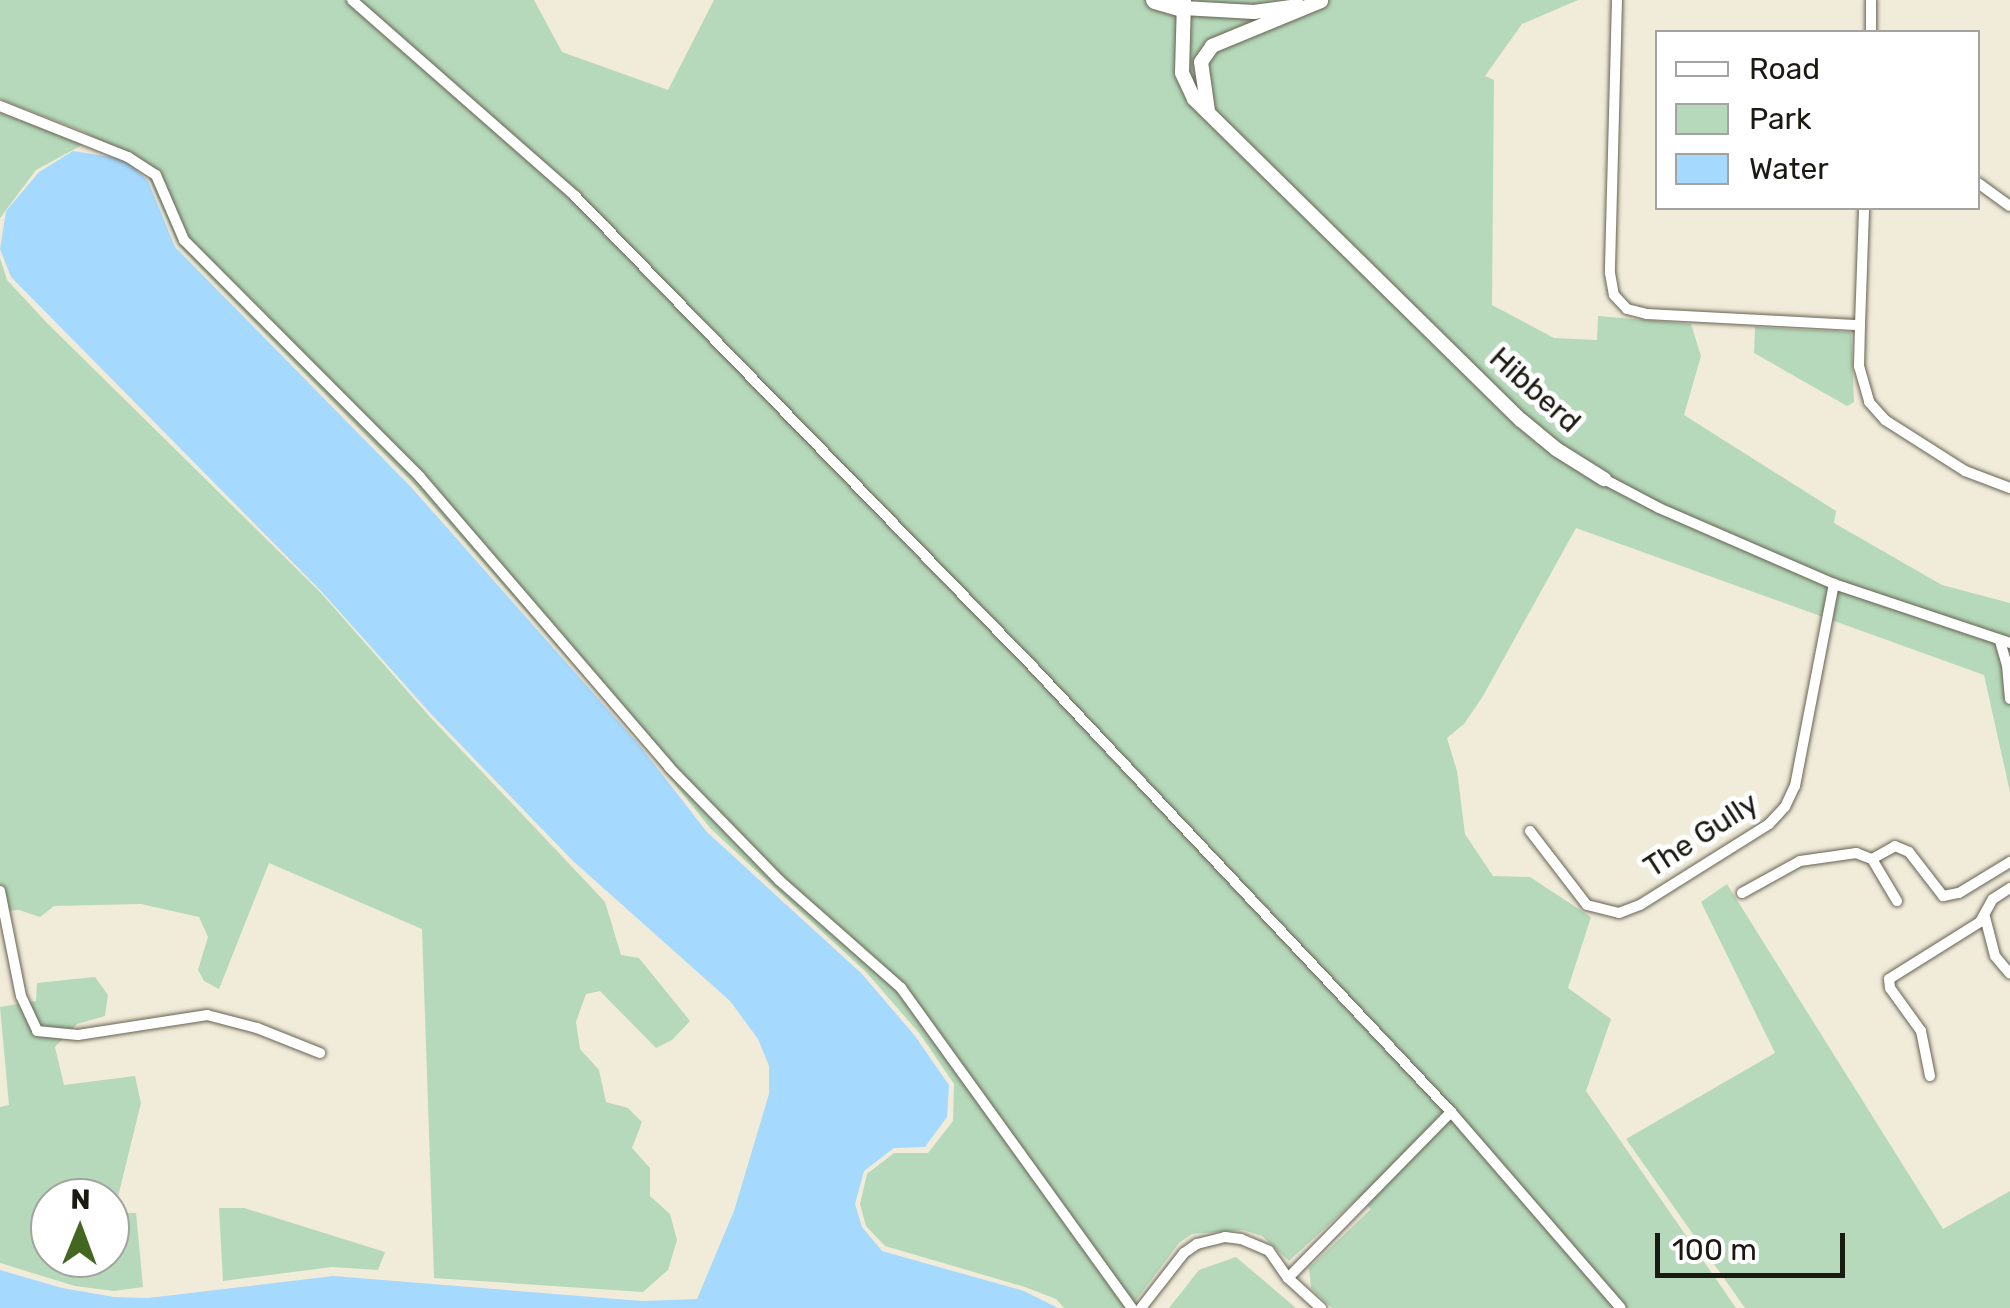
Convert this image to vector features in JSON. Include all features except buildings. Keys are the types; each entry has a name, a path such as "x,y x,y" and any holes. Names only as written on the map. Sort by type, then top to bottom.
{"main road":[{"path":"1156,0 1184,4"}],"street":[{"path":"352,0 575,196 1033,667 1451,1112 1621,1308"},
{"path":"1184,4 1254,12 1322,0"},
{"path":"1208,111 1201,62 1212,46 1322,0"},
{"path":"1617,0 1610,274 1619,302 1647,314 1860,324"},
{"path":"1872,0 1872,30"},
{"name":"Hibberd","path":"1184,4 1182,74 1189,91 1521,420 1604,480 1659,508 1834,584 2005,642"},
{"path":"0,106 128,156 156,174 184,240 420,477 670,767 779,880 900,988 1132,1308"},
{"path":"1980,185 2010,206"},
{"path":"1864,210 1859,366 1869,402 1885,420 1946,460 2010,488"},
{"name":"The Gully","path":"1530,831 1578,897 1597,910 1630,910 1769,824 1785,807 1796,786 1834,584"},
{"path":"2005,642 2010,699"},
{"path":"1872,860 1895,846 1903,847 1942,896 1959,893 2010,862"},
{"path":"1742,892 1800,861 1856,852 1872,860 1897,901"},
{"path":"1930,1076 1921,1031 1890,988 1889,979 1986,916 1993,899 2010,888"},
{"path":"0,890 21,996 37,1031 78,1035 207,1015 257,1028 320,1053"},
{"path":"1986,916 1995,956 2010,974"},
{"path":"1288,1278 1451,1112"},
{"path":"1141,1308 1184,1253 1210,1240 1240,1238 1268,1252 1288,1278 1321,1308"}],"green space":[{"path":"0,0 534,0 562,52 668,90 714,0 1578,0 1522,24 1485,76 1494,80 1492,305 1554,338 1597,340 1598,316 1691,324 1701,356 1684,415 1836,511 1834,523 1942,585 2010,603 2010,792 1984,675 1576,528 1483,696 1464,724 1447,738 1457,771 1465,834 1493,876 1530,877 1591,917 1568,988 1611,1019 1586,1091 1736,1308 1332,1308 1311,1288 1309,1268 1371,1209 1359,1197 1289,1261 1262,1236 1243,1230 1192,1234 1179,1243 1130,1308 1064,1308 1056,1299 1025,1287 885,1246 866,1226 860,1204 867,1174 894,1153 928,1153 953,1121 954,1084 920,1034 866,972 711,829 642,743 414,484 179,246 145,169 151,166 80,130 0,99"},
{"path":"0,113 84,144 36,170 0,218"},
{"path":"0,258 7,280 47,323 321,593 430,717 605,902 621,955 639,958 690,1021 672,1040 656,1048 600,991 586,994 576,1022 580,1049 599,1070 606,1102 628,1108 642,1122 632,1148 650,1168 650,1196 670,1214 677,1240 668,1270 643,1292 434,1278 422,929 269,863 219,989 204,981 198,970 208,937 199,917 141,904 54,906 40,917 19,910 0,911"},
{"path":"1755,327 1851,332 1854,402 1847,406 1754,353"},
{"path":"1727,884 1943,1229 2010,1191 2010,1308 1745,1308 1626,1139 1775,1053 1701,902"},
{"path":"95,977 108,995 105,1016 77,1024 55,1047 64,1085 135,1076 141,1103 123,1178 30,1178 30,1272 0,1263 0,1107 9,1105 0,1007 36,1001 37,983"},
{"path":"219,1208 244,1208 385,1252 378,1270 332,1267 223,1281"},
{"path":"130,1213 136,1213 143,1287 114,1291 49,1278 130,1278"},
{"path":"1236,1257 1296,1308 1169,1308 1199,1270"}],"water":[{"path":"73,151 124,159 148,181 175,247 411,487 640,746 707,832 862,974 915,1036 949,1085 947,1117 925,1147 894,1148 864,1171 855,1204 862,1227 882,1251 1024,1291 1058,1308 0,1308 0,1270 62,1288 114,1297 148,1298 333,1276 642,1301 697,1299 734,1211 769,1094 769,1066 758,1039 730,1001 573,861 431,714 322,592 11,277 0,249 6,211 39,172"}]}
